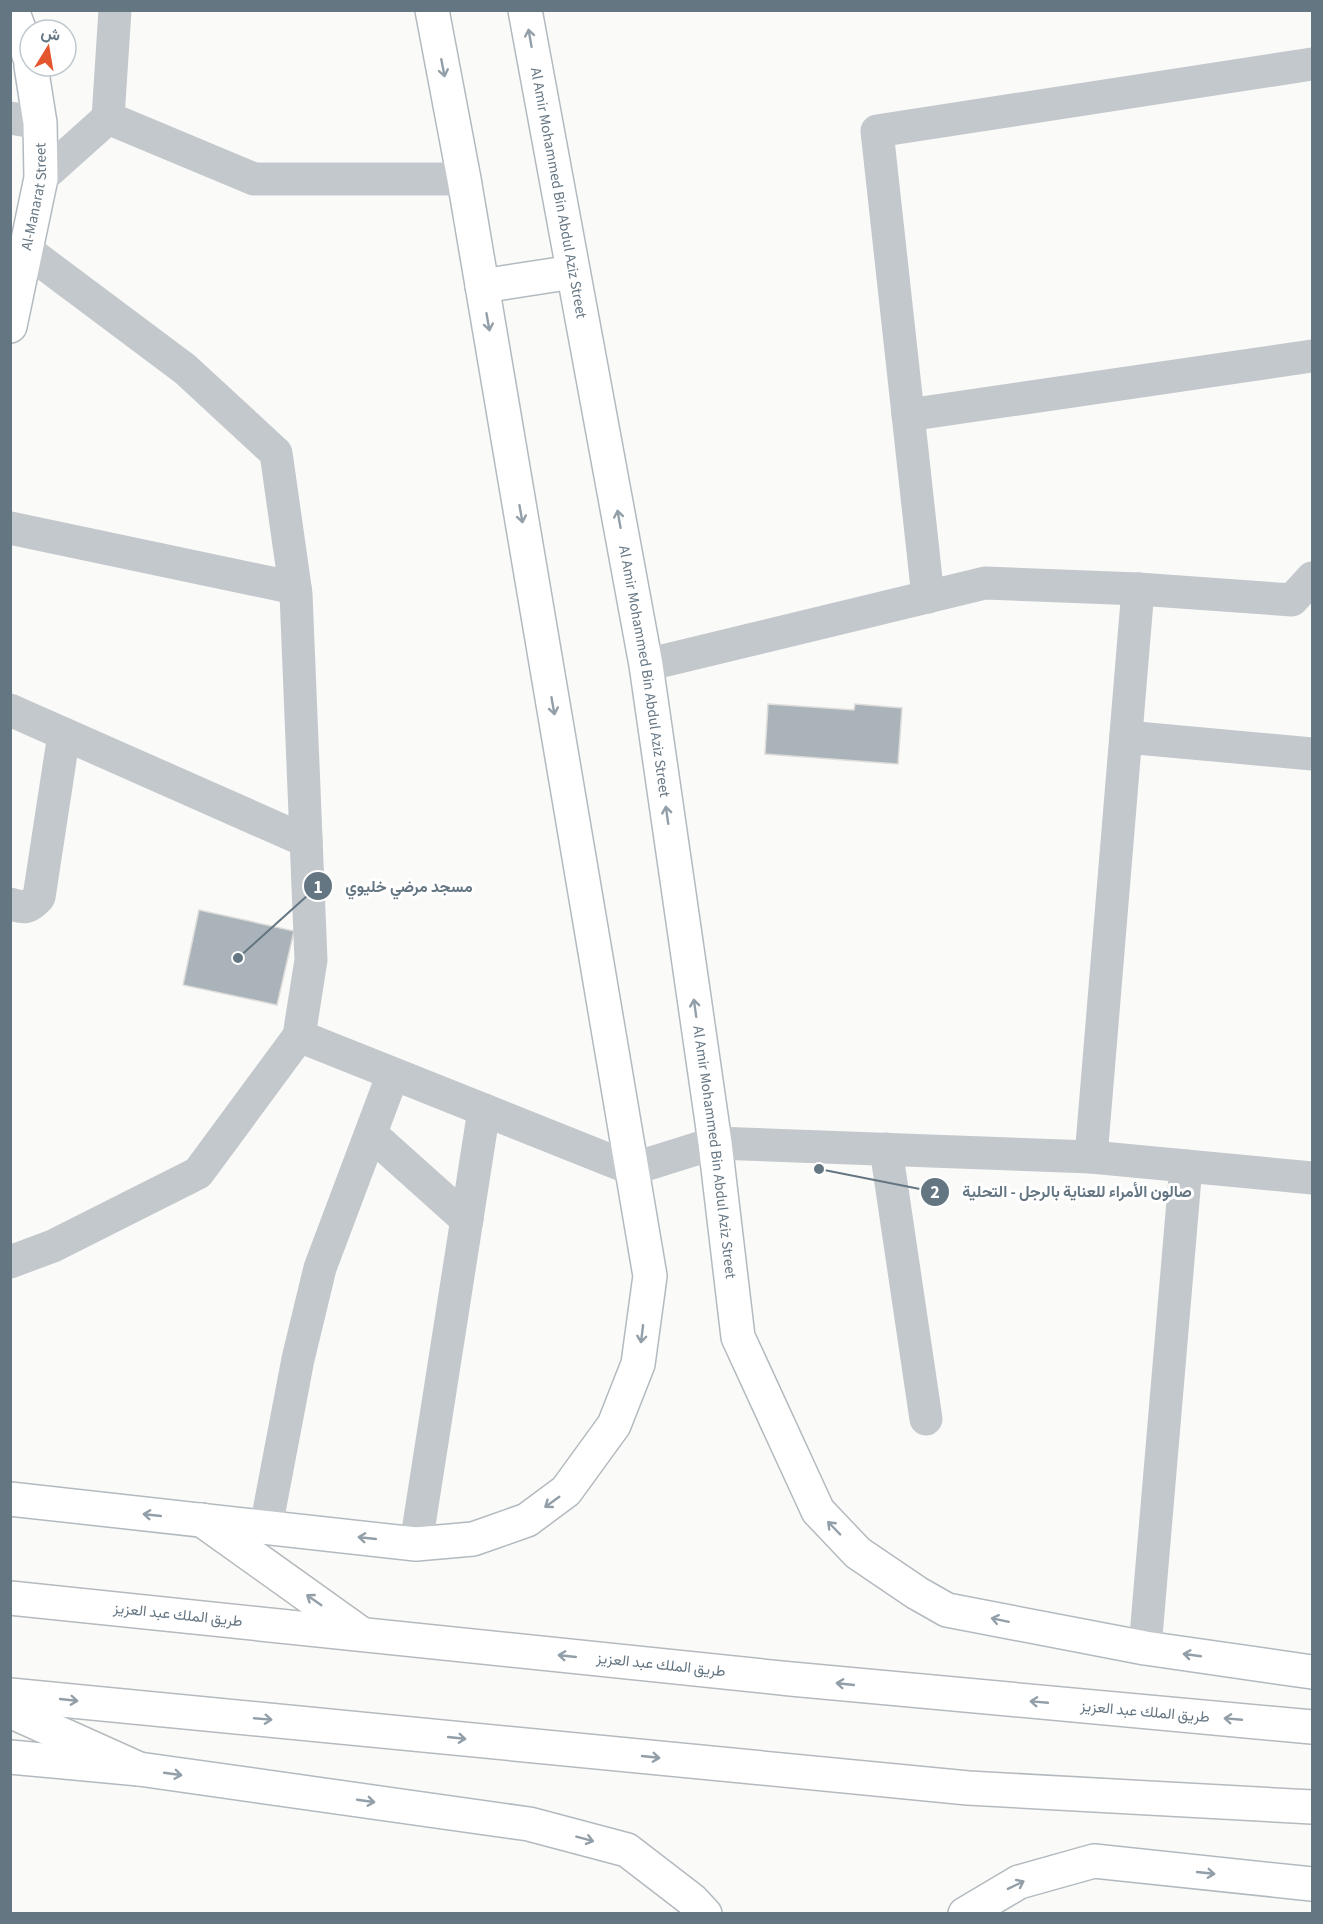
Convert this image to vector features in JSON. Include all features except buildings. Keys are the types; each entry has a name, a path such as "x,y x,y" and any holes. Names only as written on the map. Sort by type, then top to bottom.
{"main road":[{"path":"12,10 18,26"},
{"path":"10,1499 416,1544 473,1539 527,1520 566,1491 614,1425 638,1364 650,1276 464,179 432,10"},
{"name":"Al Amir Mohammed Bin Abdul Aziz Street","path":"525,10 646,665 715,1143 738,1337 818,1511 858,1553 917,1593 947,1610 1145,1648 1312,1672"},
{"name":"Al-Manarat Street","path":"10,326 41,178 25,121 30,78"},
{"path":"482,286 573,272"},
{"path":"202,1520 362,1634"},
{"name":"طريق الملك عبد العزيز","path":"10,1598 791,1679 1312,1727"},
{"path":"10,1695 968,1788 1312,1807"},
{"path":"10,1711 139,1769"},
{"path":"1266,1722 1312,1711"},
{"path":"10,1757 139,1769 529,1824 627,1850 692,1900 705,1914"},
{"path":"965,1914 1019,1882 1094,1861 1312,1884"}],"street":[{"path":"41,178 108,118 115,10"},
{"path":"927,597 877,131 1312,64"},
{"path":"108,118 254,179 464,179"},
{"path":"10,1262 52,1246 198,1173 299,1036 311,960 295,588 276,453 185,369 26,250"},
{"path":"908,415 1312,356"},
{"path":"10,528 295,588"},
{"path":"646,665 985,583 1138,589 1292,600 1312,578"},
{"path":"1091,1157 1138,589"},
{"path":"10,710 306,841"},
{"path":"10,904 25,908 39,897 64,734"},
{"path":"1126,736 1312,754"},
{"path":"299,1036 632,1169 715,1143 1091,1157 1312,1178"},
{"path":"266,1527 298,1359 320,1268 393,1074"},
{"path":"416,1544 484,1110"},
{"path":"371,1134 467,1220"},
{"path":"886,1149 927,1419"},
{"path":"1145,1648 1186,1166"}],"place":[{"name":"مسجد مرضي خليوي","path":"238,958"},
{"name":"صالون الأمراء للعناية بالرجل - التحلية","path":"819,1169"}]}
